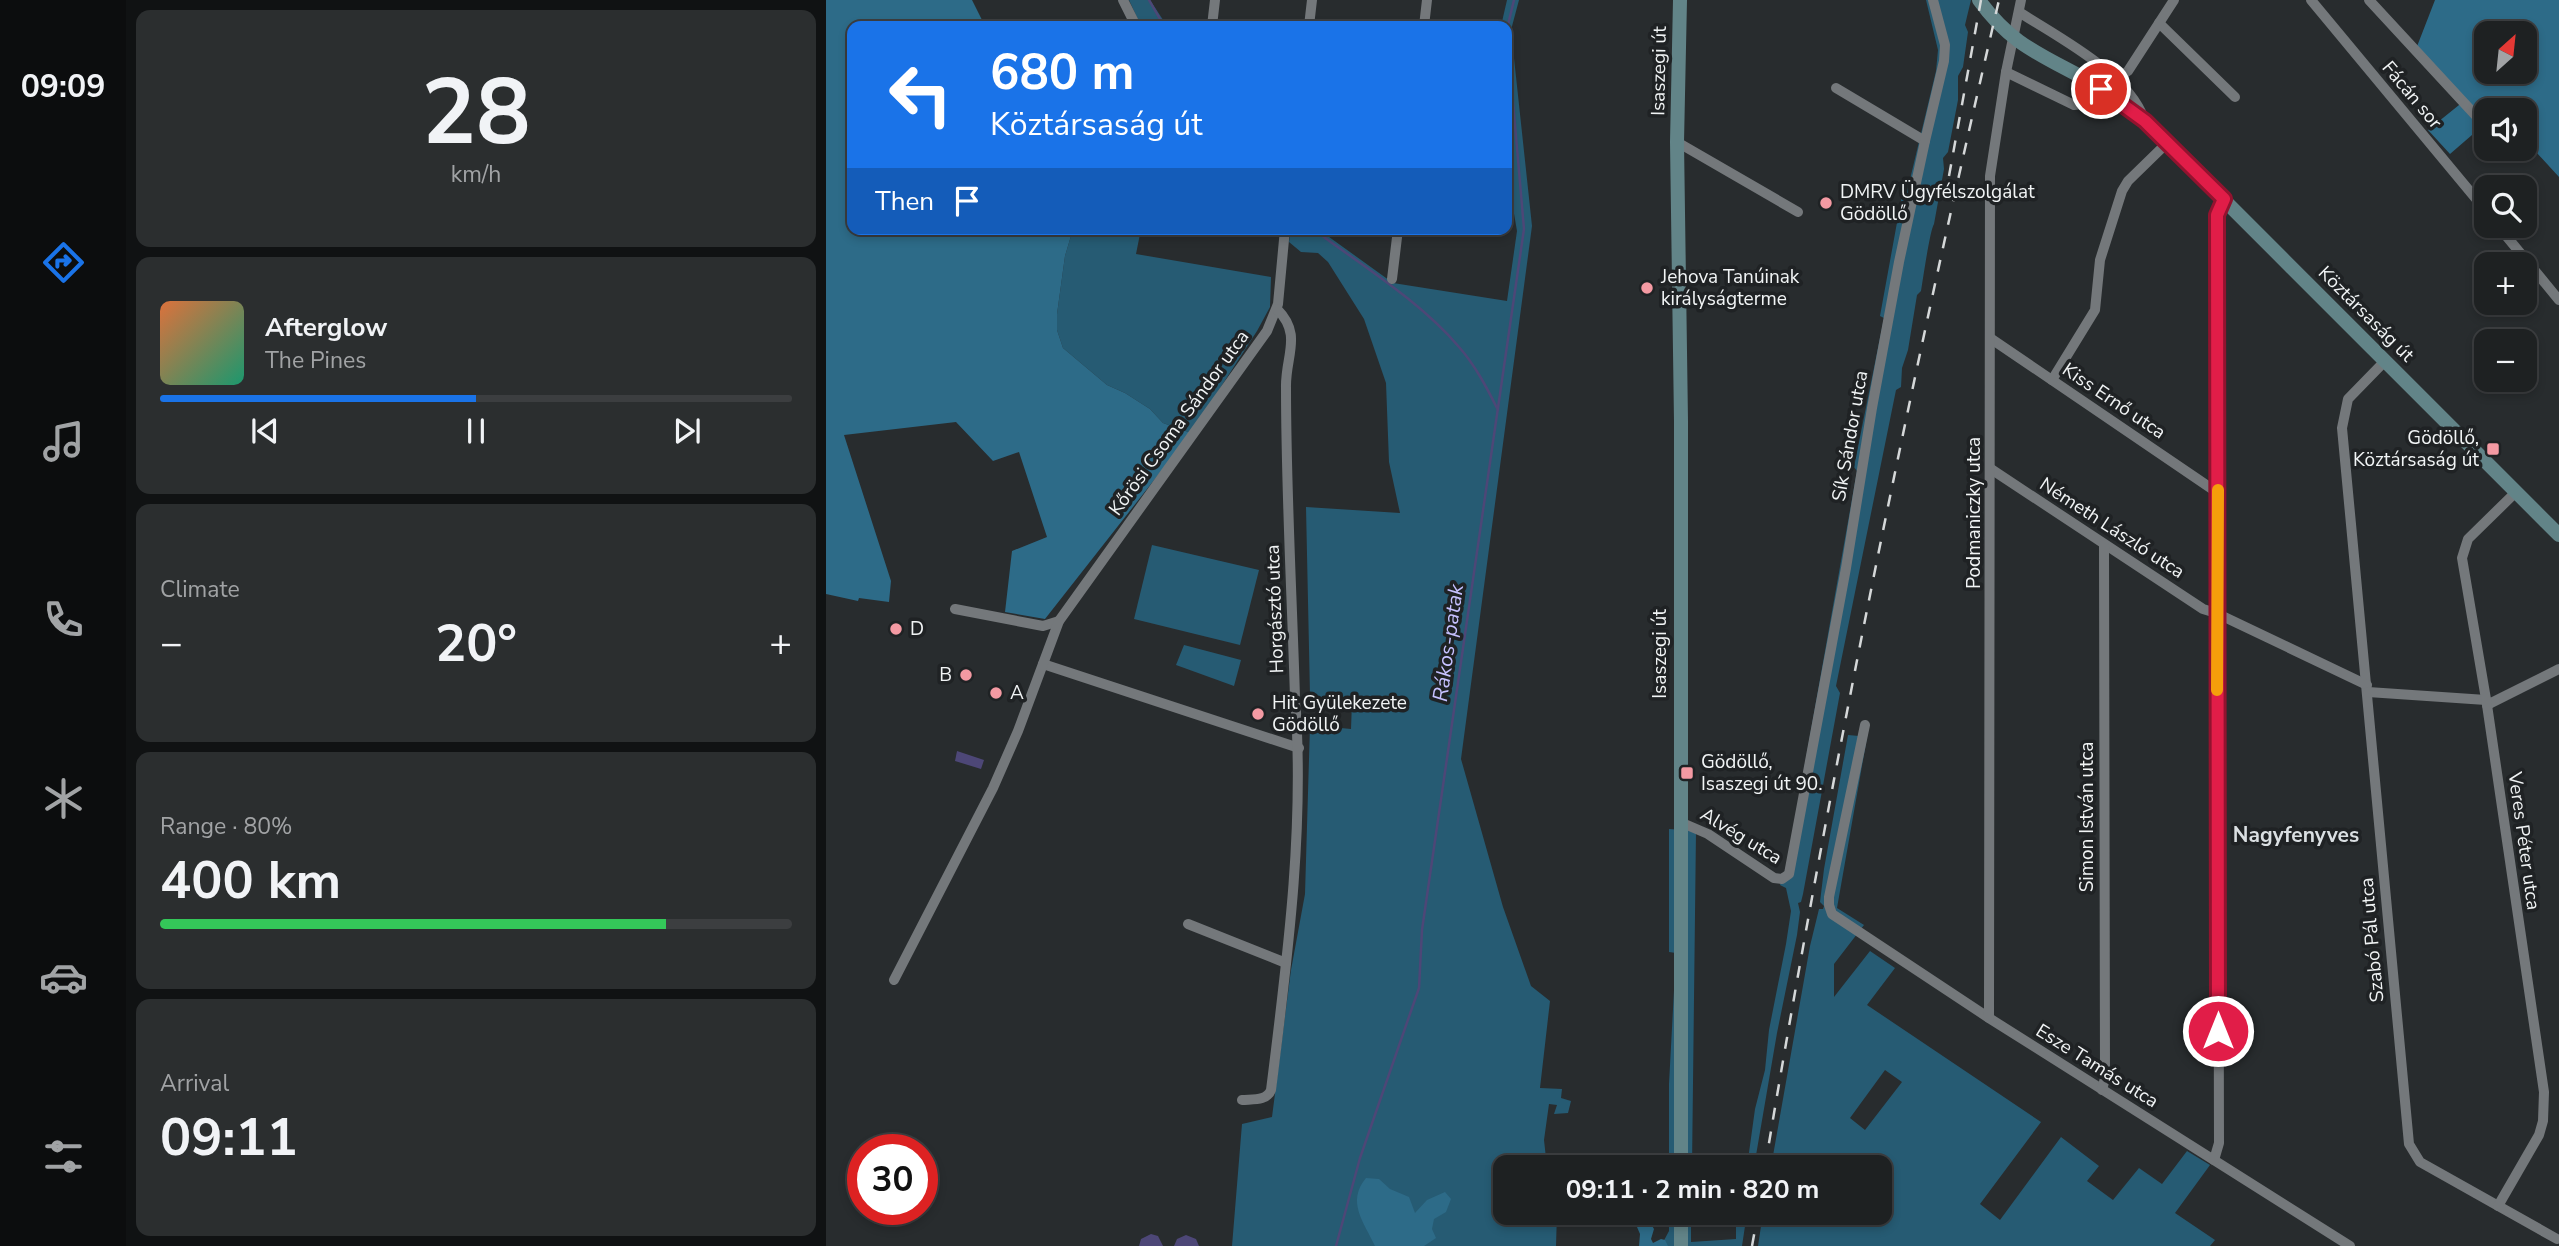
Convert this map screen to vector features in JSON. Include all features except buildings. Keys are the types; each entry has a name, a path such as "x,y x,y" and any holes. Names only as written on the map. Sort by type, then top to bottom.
{"main road":[{"name":"Isaszegi út","path":"1680,0 1678,142 1681,421 1681,1155"},
{"name":"Köztársaság út","path":"1979,0 1999,25 2033,53 2101,89 2145,121 2559,535"},
{"path":"1681,1225 1681,1246"}],"street":[{"path":"1123,0 1134,21"},
{"path":"1213,21 1215,0"},
{"path":"1310,21 1312,0"},
{"path":"1425,21 1427,0"},
{"name":"Sík Sándor utca","path":"1784,879 1790,872 1796,843 1872,408 1945,52 1933,0"},
{"name":"Podmaniczky utca","path":"1989,1018 1990,176 2006,72 2021,0"},
{"path":"2115,80 2128,71 2174,0"},
{"name":"Fácán sor","path":"2311,0 2474,196"},
{"path":"2371,0 2474,114"},
{"name":"Köztársaság út","path":"2019,12 2086,56 2115,80 2137,103 2145,121"},
{"path":"2160,23 2235,97"},
{"path":"2006,72 2074,106 2089,103 2101,89"},
{"path":"1836,88 1925,141"},
{"name":"Isaszegi út","path":"1678,142 1798,212"},
{"path":"2052,380 2095,310 2100,260 2122,191 2128,181 2167,143"},
{"path":"2214,1160 2219,1143 2217,215 2224,199"},
{"name":"Kőrösi Csoma Sándor utca","path":"894,980 993,788 1018,731 1059,621 1260,342 1277,309 1284,235"},
{"path":"1392,279 1397,235"},
{"path":"2508,238 2559,300"},
{"name":"Horgásztó utca","path":"1242,1101 1264,1098 1270,1093 1286,963 1299,748 1295,698 1286,401 1286,372 1293,334 1287,318 1277,309"},
{"name":"Kiss Ernő utca","path":"1990,338 2218,493"},
{"name":"Szabó Pál utca","path":"2385,361 2348,399 2342,428 2409,1144 2420,1162 2557,1241"},
{"name":"Németh László utca","path":"1991,469 2203,609 2367,688 2486,703"},
{"name":"Veres Péter utca","path":"2498,1206 2534,1146 2543,1121 2544,1107 2486,703 2463,569 2463,550 2473,533 2517,491"},
{"name":"Simon István utca","path":"2102,1090 2105,1078 2104,545"},
{"path":"955,609 1043,626 1059,621"},
{"path":"1043,664 1299,748"},
{"path":"2486,703 2559,669"},
{"name":"Esze Tamás utca","path":"1865,725 1832,884 1830,910 1834,915 1989,1018 2350,1246"},
{"name":"Alvég utca","path":"1680,822 1708,834 1774,878 1784,879"},
{"path":"1188,925 1286,963"}],"shaded area":[{"path":"826,0 972,0 982,21 847,21 847,235 1071,235 1065,256 1057,314 1057,330 1063,348 1107,385 1150,409 1163,423 1191,433 1045,619 1005,612 1012,551 1047,537 1019,452 993,461 956,422 844,435 891,581 889,602 859,598 858,601 826,594"},
{"path":"1129,0 1150,0 1164,21 1139,21"},
{"path":"1507,0 1519,0 1512,26 1512,21 1502,21"},
{"path":"1926,0 1971,0 1965,25 1968,32 1963,67 1958,76 1958,100 1948,152 1943,158 1944,169 1921,291 1917,295 1908,350 1902,368 1901,387 1896,390 1836,686 1840,693 1803,894 1801,902 1798,903 1800,912 1797,935 1756,1155 1749,1155 1791,911 1786,888 1780,885 1787,865 1857,471 1854,467 1884,318 1880,316 1902,195 1906,196 1936,71 1938,50"},
{"path":"2435,0 2559,0 2559,177 2537,153 2537,98 2474,98 2474,133 2450,154 2428,130 2464,101 2416,49"},
{"path":"1512,39 1532,226 1461,759 1503,907 1531,986 1550,1001 1540,1088 1562,1089 1561,1098 1571,1101 1568,1113 1554,1114 1557,1105 1549,1104 1544,1140 1546,1155 1493,1155 1493,1225 1557,1225 1556,1246 1232,1246 1242,1124 1272,1117 1291,970 1305,894 1310,725 1351,729 1352,702 1310,695 1306,507 1400,513 1389,462 1386,383 1364,319 1328,262 1318,253 1301,252 1289,242 1290,235 1326,235 1393,283 1507,301 1517,231 1512,202"},
{"path":"1071,235 1140,235 1136,254 1271,277 1270,307 1191,433 1163,423 1150,409 1107,385 1063,348 1057,330 1057,314 1065,256"},
{"path":"1152,545 1259,570 1240,645 1134,619"},
{"path":"1184,645 1241,660 1234,686 1176,665"},
{"path":"1869,726 1837,908 1864,925 1834,964 1834,997 1870,951 1895,968 1867,1005 2041,1122 1980,1204 2000,1220 2061,1137 2099,1166 2087,1181 2113,1200 2139,1168 2162,1184 2187,1151 2210,1165 2175,1213 2215,1240 2210,1246 1758,1246 1761,1225 1892,1225 1892,1155 1773,1155 1810,946 1819,909 1824,906 1820,902 1824,869 1848,735 1859,736","holes":["1885,1070 1902,1082 1865,1130 1850,1118"]},
{"path":"957,751 984,760 981,769 955,761"},
{"path":"1669,829 1696,831 1692,1155 1669,1155 1669,1084 1676,953 1669,952"},
{"path":"1366,1178 1379,1179 1390,1189 1409,1197 1415,1213 1427,1200 1445,1192 1451,1199 1446,1212 1434,1219 1432,1229 1436,1238 1424,1246 1375,1246 1357,1204 1357,1195"},
{"path":"1652,1225 1653,1243 1661,1239 1665,1240 1668,1246 1639,1246 1640,1234 1637,1227"},
{"path":"1669,1225 1691,1225 1691,1242 1736,1239 1736,1225 1745,1225 1742,1246 1661,1246 1669,1231"},
{"path":"1151,1234 1158,1236 1163,1246 1139,1246 1141,1239"},
{"path":"1186,1235 1196,1239 1199,1246 1174,1246 1177,1239"}],"waterway":[{"path":"1149,0 1161,21"},
{"name":"Rákos-patak","path":"1509,21 1514,0"},
{"name":"Rákos-patak","path":"1336,1246 1360,1158 1419,988 1422,930 1524,229 1512,91"},
{"path":"1321,235 1408,299 1443,330 1470,361 1498,410"}],"railway":[{"path":"1949,176 1981,0"},
{"path":"1767,1155 1816,874 1873,582 1999,0"},
{"path":"1752,1246 1756,1225"}],"slow traffic":[{"path":"2217,690 2218,490"}],"place":[{"name":"DMRV Ügyfélszolgálat Gödöllő","path":"1826,203"},
{"name":"Jehova Tanúinak királyságterme","path":"1647,288"},
{"name":"Gödöllő, Köztársaság út","path":"2493,449"},
{"name":"D","path":"896,629"},
{"name":"B","path":"966,675"},
{"name":"A","path":"996,693"},
{"name":"Hit Gyülekezete Gödöllő","path":"1258,714"},
{"name":"Gödöllő, Isaszegi út 90.","path":"1687,773"}],"district":[{"name":"Nagyfenyves","path":"2296,835"}],"route":[{"path":"2101,89 2145,121 2224,199 2217,215 2218,1031"}]}
